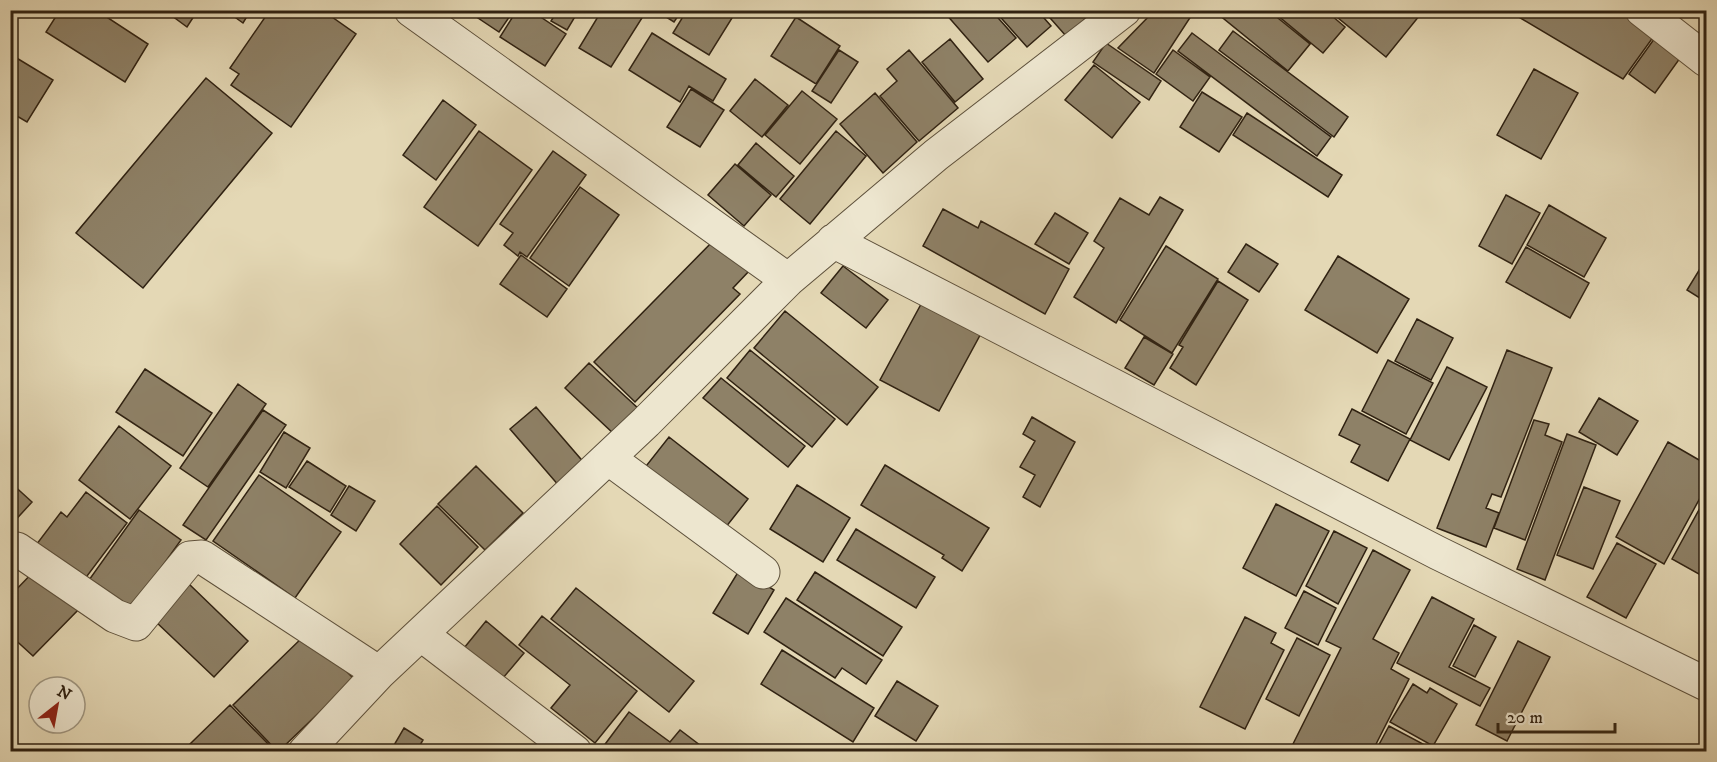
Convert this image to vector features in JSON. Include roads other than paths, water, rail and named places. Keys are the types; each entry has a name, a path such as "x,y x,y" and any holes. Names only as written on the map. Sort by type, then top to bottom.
{"street":[{"path":"411,10 788,280"},
{"path":"305,752 379,673 608,458 788,280 936,154 1124,10"},
{"path":"1642,10 1707,60"},
{"path":"833,241 1438,553 1707,684"},
{"path":"608,458 763,572"},
{"path":"10,548 17,549 115,616 136,624 190,558 202,557 379,673"},
{"path":"422,635 575,752"}]}
